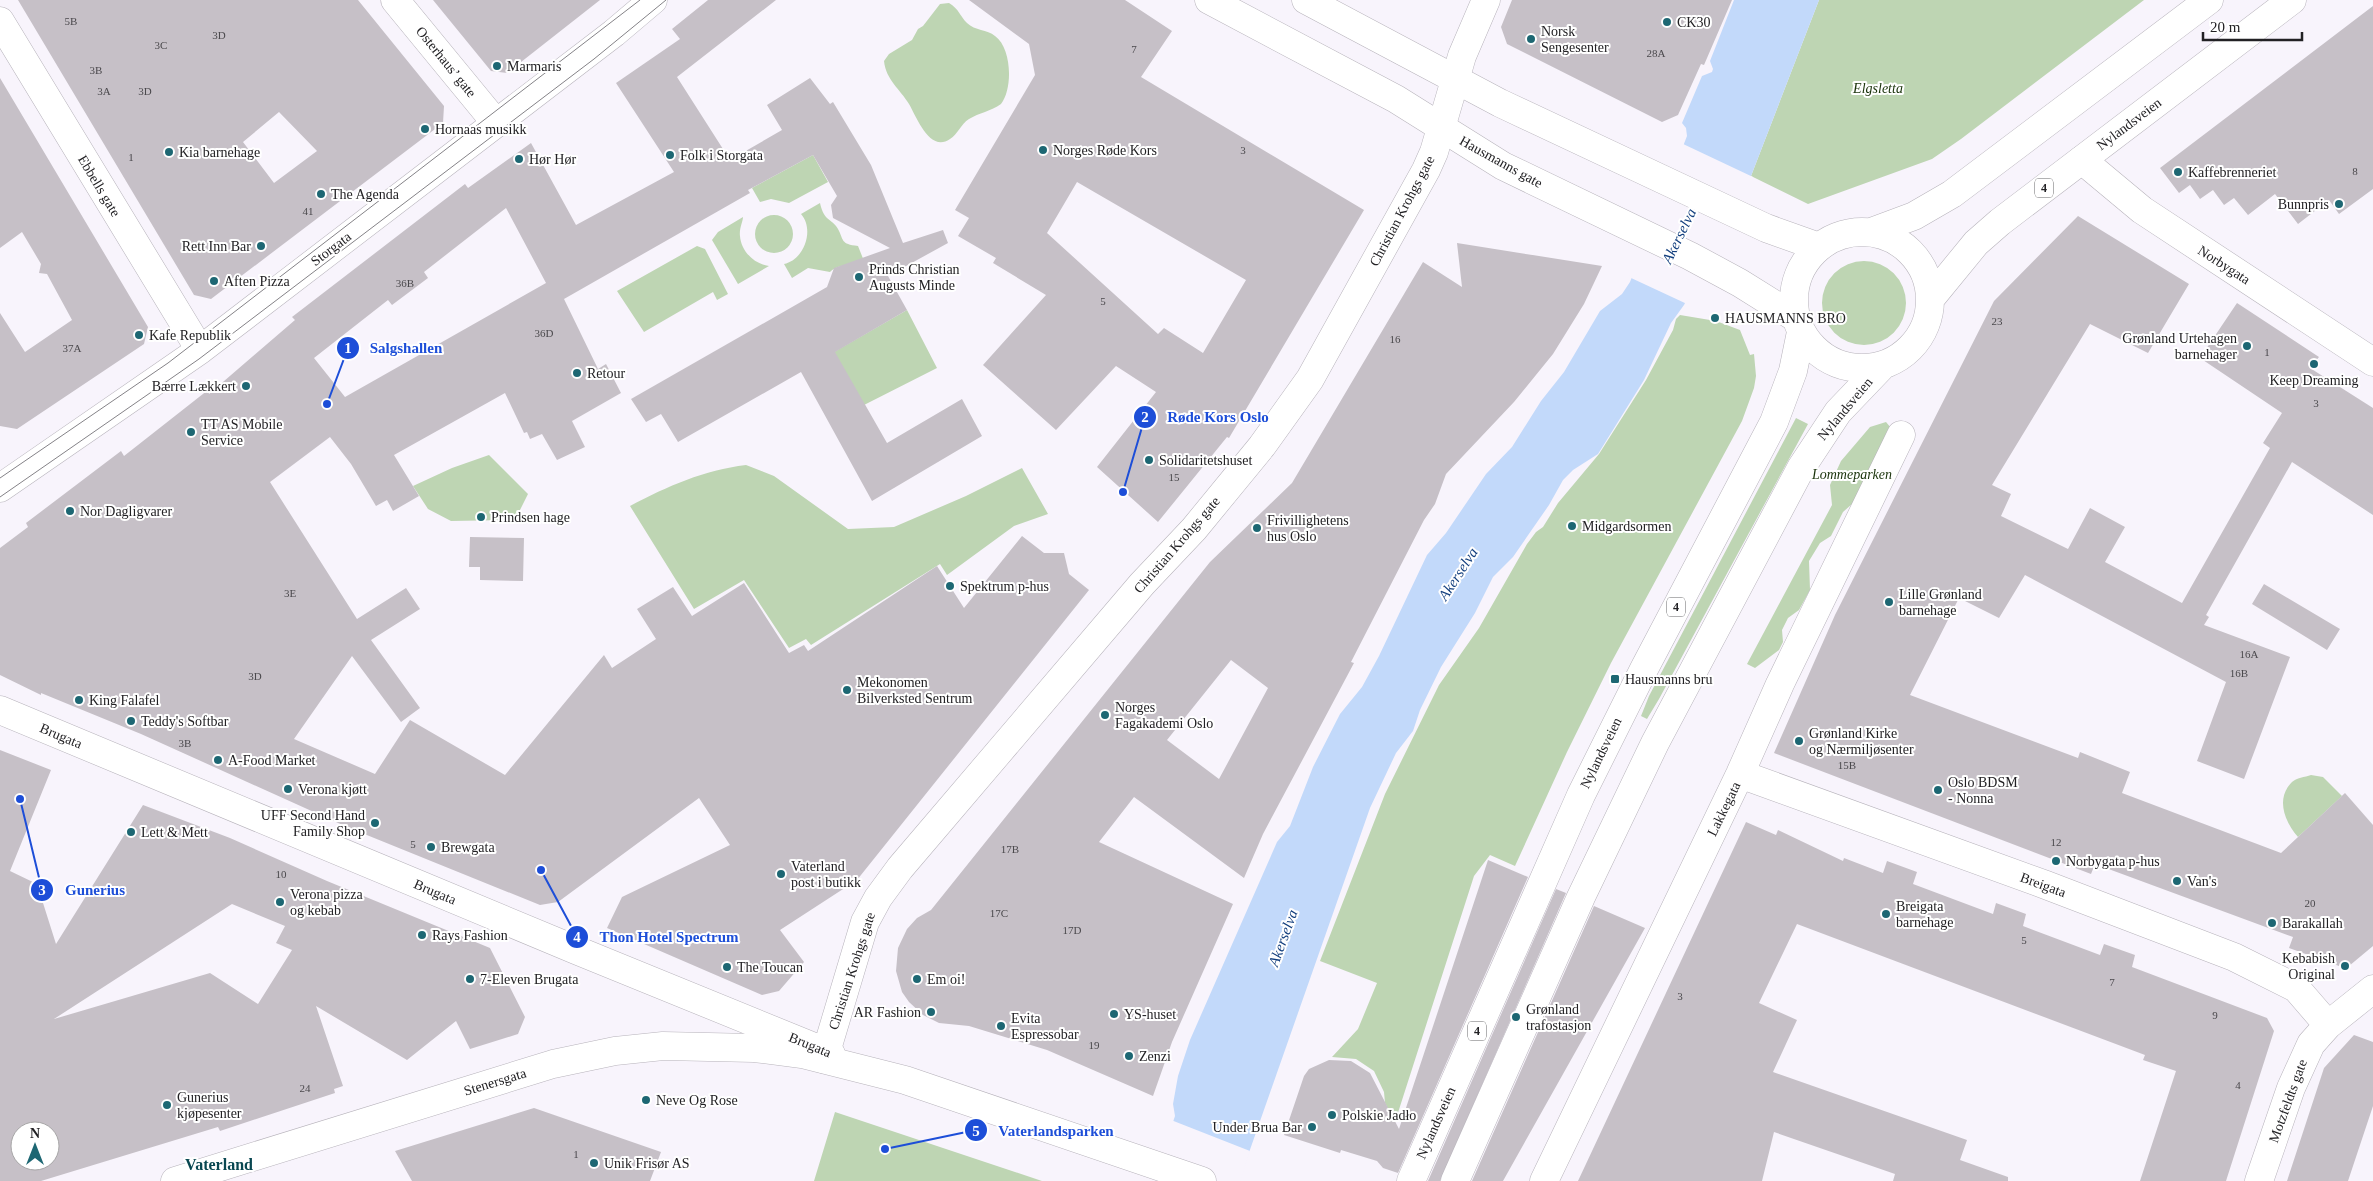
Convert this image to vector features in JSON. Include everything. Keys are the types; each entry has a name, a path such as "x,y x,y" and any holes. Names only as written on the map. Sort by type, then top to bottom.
{"street":[{"name":"Osterhaus’ gate","path":"395,0 496,123"},
{"name":"Storgata","path":"0,488 200,350 614,33 653,0"},
{"name":"Hausmanns gate","path":"1209,0 1265,32 1396,99 1504,166 1740,283 1799,325"},
{"path":"1306,0 1454,79 1766,228 1819,247"},
{"name":"Christian Krohgs gate","path":"825,1055 865,922 878,898 912,854 1142,584 1194,529 1262,446 1310,379 1426,170 1441,128 1454,79 1472,30 1486,0"},
{"name":"Nylandsveien","path":"1871,232 1914,216 1958,189 2209,0"},
{"name":"Nylandsveien","path":"1931,298 1976,244 2082,160 2292,0"},
{"name":"Ebbells gate","path":"0,21 200,350"},
{"name":"Norbygata","path":"2082,160 2142,210 2373,362"},
{"name":"Nylandsveien","path":"1852,232 1871,232 1894,240 1913,254 1922,267 1928,282 1931,298 1929,315 1923,332 1913,347 1899,359 1882,366 1851,368 1835,364 1810,345 1799,325 1794,302 1800,272 1819,247 1835,238 1852,232"},
{"name":"Nylandsveien","path":"1411,1181 1542,880 1614,727 1774,422 1793,371 1799,325"},
{"name":"Nylandsveien","path":"1456,1181 1581,897 1655,743 1801,468 1838,412 1882,366"},
{"name":"Lakkegata","path":"1544,1181 1740,774 1780,684 1901,436"},
{"name":"Brugata","path":"0,710 825,1055 1202,1181"},
{"name":"Breigata","path":"1740,774 2046,885 2234,957 2296,988 2328,1025"},
{"name":"Motzfeldts gate","path":"2259,1181 2301,1063 2311,1044 2328,1025 2373,990"},
{"name":"Stenersgata","path":"175,1181 524,1072 615,1051 698,1046 825,1055"}],"green space":[{"name":"Elgsletta","path":"1819,0 2144,0 1932,159 1808,204 1751,176"},
{"path":"949,3 970,26 992,34 1001,42 1008,59 1009,79 1008,89 1001,104 969,119 953,137 943,142 930,138 925,132 909,104 887,74 884,61 889,54 912,40 918,29 923,26 940,4"},
{"path":"813,155 828,182 789,203 771,199 760,202 752,188"},
{"path":"820,203 824,214 836,226 845,243 858,246 866,266 843,266 830,272 808,268 792,278 784,264 797,257 805,244 807,228 801,214"},
{"path":"774,215 781,216 787,221 792,227 792,241 787,247 781,252 774,253 767,252 761,247 756,241 755,234 756,227 761,221 767,216"},
{"path":"743,217 740,233 743,247 753,260 769,266 738,284 712,240 718,232"},
{"path":"697,246 705,249 728,294 717,300 713,292 644,332 617,291"},
{"path":"1864,261 1887,268 1899,280 1906,303 1899,326 1887,338 1864,345 1841,338 1829,326 1822,303 1829,280 1841,268"},
{"path":"907,310 937,368 864,405 834,352"},
{"path":"1680,315 1716,321 1740,330 1750,355 1754,354 1756,376 1754,388 1742,421 1611,663 1567,752 1515,866 1490,855 1474,876 1395,1122 1385,1103 1384,1092 1374,1071 1356,1059 1332,1057 1358,1029 1377,983 1320,961 1385,794 1439,685 1479,628 1527,544 1536,532 1543,527 1558,503 1599,454 1646,380 1673,330 1676,319"},
{"path":"1796,418 1808,424 1659,699 1647,719 1641,716 1649,696"},
{"name":"Lommeparken","path":"1886,422 1891,428 1852,504 1843,512 1831,536 1820,543 1809,561 1810,590 1799,610 1788,618 1782,630 1783,642 1779,650 1755,668 1747,664 1832,505 1830,485 1841,461 1870,427"},
{"path":"489,455 528,494 515,520 451,521 428,509 413,486 452,468"},
{"path":"746,465 774,476 848,529 894,527 966,496 1022,468 1048,514 1014,526 947,575 940,564 811,645 806,639 789,648 744,580 694,609 630,506 686,480 731,467"},
{"path":"2311,775 2323,777 2342,796 2298,837 2286,817 2283,803 2284,796 2292,782"},
{"path":"835,1112 1042,1181 814,1181"}],"water":[{"name":"Akerselva","path":"1734,0 1819,0 1751,176 1684,305 1671,323 1644,380 1598,454 1573,470 1563,480 1549,505 1513,557 1493,577 1475,613 1441,667 1420,710 1413,731 1396,753 1370,808 1239,1181 1153,1181 1175,1116 1173,1104 1178,1076 1190,1040 1277,842 1290,826 1313,767 1340,714 1362,687 1379,656 1427,555 1446,533 1486,474 1512,447 1541,401 1564,372 1600,311 1622,294 1630,282 1687,136 1686,128 1682,123 1702,76 1712,72 1713,69 1710,61"}],"pier":[{"path":"1681,143 1753,177 1687,304 1629,277"},
{"path":"1171,1120 1250,1151 1240,1181 1150,1181"}],"building":[{"path":"18,0 358,0 444,106 443,123 211,299 194,295","holes":["279,112 317,151 274,183 243,142"]},
{"path":"433,0 600,0 507,73 491,71"},
{"path":"708,0 776,0 677,77 730,160 782,130 767,105 810,78 830,104 833,102 871,165 903,243 943,230 948,243 888,276 907,310 835,352 887,443 962,399 982,436 872,501 801,372 678,442 661,414 646,422 631,399 827,287 834,268 890,248 833,218 831,205 837,196 813,155 748,190 750,193 564,299 598,369 606,364 621,393 572,421 585,447 557,460 542,434 530,439 527,432 524,433 505,393 394,455 419,496 393,511 387,500 376,506 351,464 330,437 270,482 357,619 406,588 420,609 371,640 420,708 401,722 352,656 294,739 375,774 410,720 505,775 604,655 612,668 656,639 637,609 673,587 692,616 744,583 789,653 804,645 808,651 937,566 964,608 1022,536 1044,553 1064,553 1069,574 1089,590 857,880 780,930 804,962 779,991 762,995 607,928 622,897 730,845 699,798 558,902 540,905 347,827 141,734 41,693 41,695 0,675 0,548 28,527 26,523 121,451 124,456 208,390 209,394 295,320 292,317 465,184 468,188 531,143 576,225 674,172 616,83 680,39 672,29","holes":["506,208 546,283 345,397 314,358 388,300 392,305 428,278 424,272"]},
{"path":"969,0 1125,0 1172,31 1141,77 1364,210 1229,438 1227,437 1158,522 1097,467 1156,392 1116,366 1056,430 983,365 1046,295 993,263 996,258 958,236 969,218 955,210 1035,75 1029,44","holes":["1077,182 1246,280 1203,353 1164,328 1158,334 1047,233"]},
{"path":"1512,0 1732,0 1704,65 1701,64 1678,115 1662,122 1507,44 1501,27"},
{"path":"2373,6 2373,189 2339,214 2329,200 2298,224 2275,194 2248,215 2234,198 2224,205 2213,190 2200,199 2190,185 2179,193 2160,168"},
{"path":"0,78 148,327 144,344 17,429 0,426 0,313 25,352 72,320 47,274 39,273 41,264 22,232 0,248"},
{"path":"2078,216 2189,284 2148,353 2090,324 1992,485 2011,494 2001,516 2068,549 2090,508 2125,527 2105,562 2182,603 2270,448 2263,443 2282,413 2200,358 2237,303 2319,357 2310,368 2373,408 2373,515 2292,462 2206,615 2209,617 2204,625 2290,657 2244,779 2197,761 2226,682 2025,575 1999,618 1959,598 1910,695 2078,758 2080,752 2130,772 2122,793 2281,853 2345,793 2373,825 2373,946 2349,966 2339,966 2289,948 2293,937 2095,864 2091,874 1774,753 1835,615 1994,301"},
{"path":"1457,243 1602,266 1584,304 1553,354 1514,402 1446,474 1435,504 1424,520 1351,662 1354,663 1263,834 1244,878 1134,797 1099,842 1233,904 1172,1042 1153,1096 1047,1050 969,1026 939,1023 923,1015 909,1002 902,992 896,971 898,948 907,929 917,918 931,910 1210,562 1292,483 1423,262 1462,287","holes":["1231,660 1268,688 1219,779 1167,740"]},
{"path":"470,537 524,538 523,581 480,580 480,567 469,567"},
{"path":"2264,584 2340,629 2327,650 2252,604"},
{"path":"0,750 51,770 10,871 37,884 56,944 143,805 230,838 327,881 490,948 525,1017 518,1034 470,1049 456,1021 407,1060 316,1006 343,1086 334,1089 335,1093 220,1131 218,1127 41,1181 0,1181","holes":["232,904 285,926 276,943 292,950 258,1004 210,973 54,1019"]},
{"path":"1746,822 1776,835 1778,830 1843,861 1844,858 1883,873 1887,861 1917,872 1913,884 1993,914 1996,903 2026,914 2023,926 2100,955 2104,944 2135,955 2132,967 2267,1018 2274,1031 2226,1181 2140,1181 2176,1071 2143,1060 2145,1055 1797,924 1759,1003 1797,1020 1773,1072 1967,1140 1960,1160 2008,1177 2008,1181 1893,1181 1895,1174 1774,1132 1762,1181 1578,1181"},
{"path":"1488,860 1528,877 1398,1173 1383,1168 1377,1161 1341,1150 1340,1153 1284,1135 1304,1076 1309,1069 1329,1060 1351,1061 1370,1073 1399,1129"},
{"path":"1556,889 1566,893 1440,1181 1428,1181"},
{"path":"1594,906 1645,928 1503,1181 1472,1181"},
{"path":"2354,1035 2373,1042 2373,1106 2348,1181 2287,1181 2324,1068"},
{"path":"534,1108 661,1152 650,1181 412,1181 395,1151"}],"tram line":[{"path":"0,478 168,363 640,0"},
{"path":"0,497 199,359 594,59 666,0"}],"place":[{"name":"CK30","path":"1667,22"},
{"name":"Norsk Sengesenter","path":"1531,39"},
{"name":"Marmaris","path":"497,66"},
{"name":"Hornaas musikk","path":"425,129"},
{"name":"Norges Røde Kors","path":"1043,150"},
{"name":"Kia barnehage","path":"169,152"},
{"name":"Folk i Storgata","path":"670,155"},
{"name":"Hør Hør","path":"519,159"},
{"name":"Kaffebrenneriet","path":"2178,172"},
{"name":"The Agenda","path":"321,194"},
{"name":"Bunnpris","path":"2339,204"},
{"name":"Rett Inn Bar","path":"261,246"},
{"name":"Prinds Christian Augusts Minde","path":"859,277"},
{"name":"Aften Pizza","path":"214,281"},
{"name":"HAUSMANNS BRO","path":"1715,318"},
{"name":"Kafe Republik","path":"139,335"},
{"name":"Grønland Urtehagen barnehager","path":"2247,346"},
{"name":"Keep Dreaming","path":"2314,364"},
{"name":"Retour","path":"577,373"},
{"name":"Bærre Lækkert","path":"246,386"},
{"name":"Salgshallen","path":"327,404"},
{"name":"TT AS Mobile Service","path":"191,432"},
{"name":"Solidaritetshuset","path":"1149,460"},
{"name":"Røde Kors Oslo","path":"1123,492"},
{"name":"Nor Dagligvarer","path":"70,511"},
{"name":"Prindsen hage","path":"481,517"},
{"name":"Midgardsormen","path":"1572,526"},
{"name":"Frivillighetens hus Oslo","path":"1257,528"},
{"name":"Spektrum p-hus","path":"950,586"},
{"name":"Lille Grønland barnehage","path":"1889,602"},
{"name":"Hausmanns bru","path":"1615,679"},
{"name":"Mekonomen Bilverksted Sentrum","path":"847,690"},
{"name":"King Falafel","path":"79,700"},
{"name":"Norges Fagakademi Oslo","path":"1105,715"},
{"name":"Teddy's Softbar","path":"131,721"},
{"name":"Grønland Kirke og Nærmiljøsenter","path":"1799,741"},
{"name":"A-Food Market","path":"218,760"},
{"name":"Verona kjøtt","path":"288,789"},
{"name":"Oslo BDSM - Nonna","path":"1938,790"},
{"name":"Gunerius","path":"20,799"},
{"name":"UFF Second Hand Family Shop","path":"375,823"},
{"name":"Lett & Mett","path":"131,832"},
{"name":"Brewgata","path":"431,847"},
{"name":"Norbygata p-hus","path":"2056,861"},
{"name":"Thon Hotel Spectrum","path":"541,870"},
{"name":"Vaterland post i butikk","path":"781,874"},
{"name":"Van's","path":"2177,881"},
{"name":"Verona pizza og kebab","path":"280,902"},
{"name":"Breigata barnehage","path":"1886,914"},
{"name":"Barakallah","path":"2272,923"},
{"name":"Rays Fashion","path":"422,935"},
{"name":"Kebabish Original","path":"2345,966"},
{"name":"The Toucan","path":"727,967"},
{"name":"7-Eleven Brugata","path":"470,979"},
{"name":"Em oi!","path":"917,979"},
{"name":"AR Fashion","path":"931,1012"},
{"name":"YS-huset","path":"1114,1014"},
{"name":"Grønland trafostasjon","path":"1516,1017"},
{"name":"Evita Espressobar","path":"1001,1026"},
{"name":"Zenzi","path":"1129,1056"},
{"name":"Neve Og Rose","path":"646,1100"},
{"name":"Gunerius kjøpesenter","path":"167,1105"},
{"name":"Polskie Jadło","path":"1332,1115"},
{"name":"Under Brua Bar","path":"1312,1127"},
{"name":"Vaterlandsparken","path":"885,1149"},
{"name":"Unik Frisør AS","path":"594,1163"}],"district":[{"name":"Vaterland","path":"219,1164"}]}
